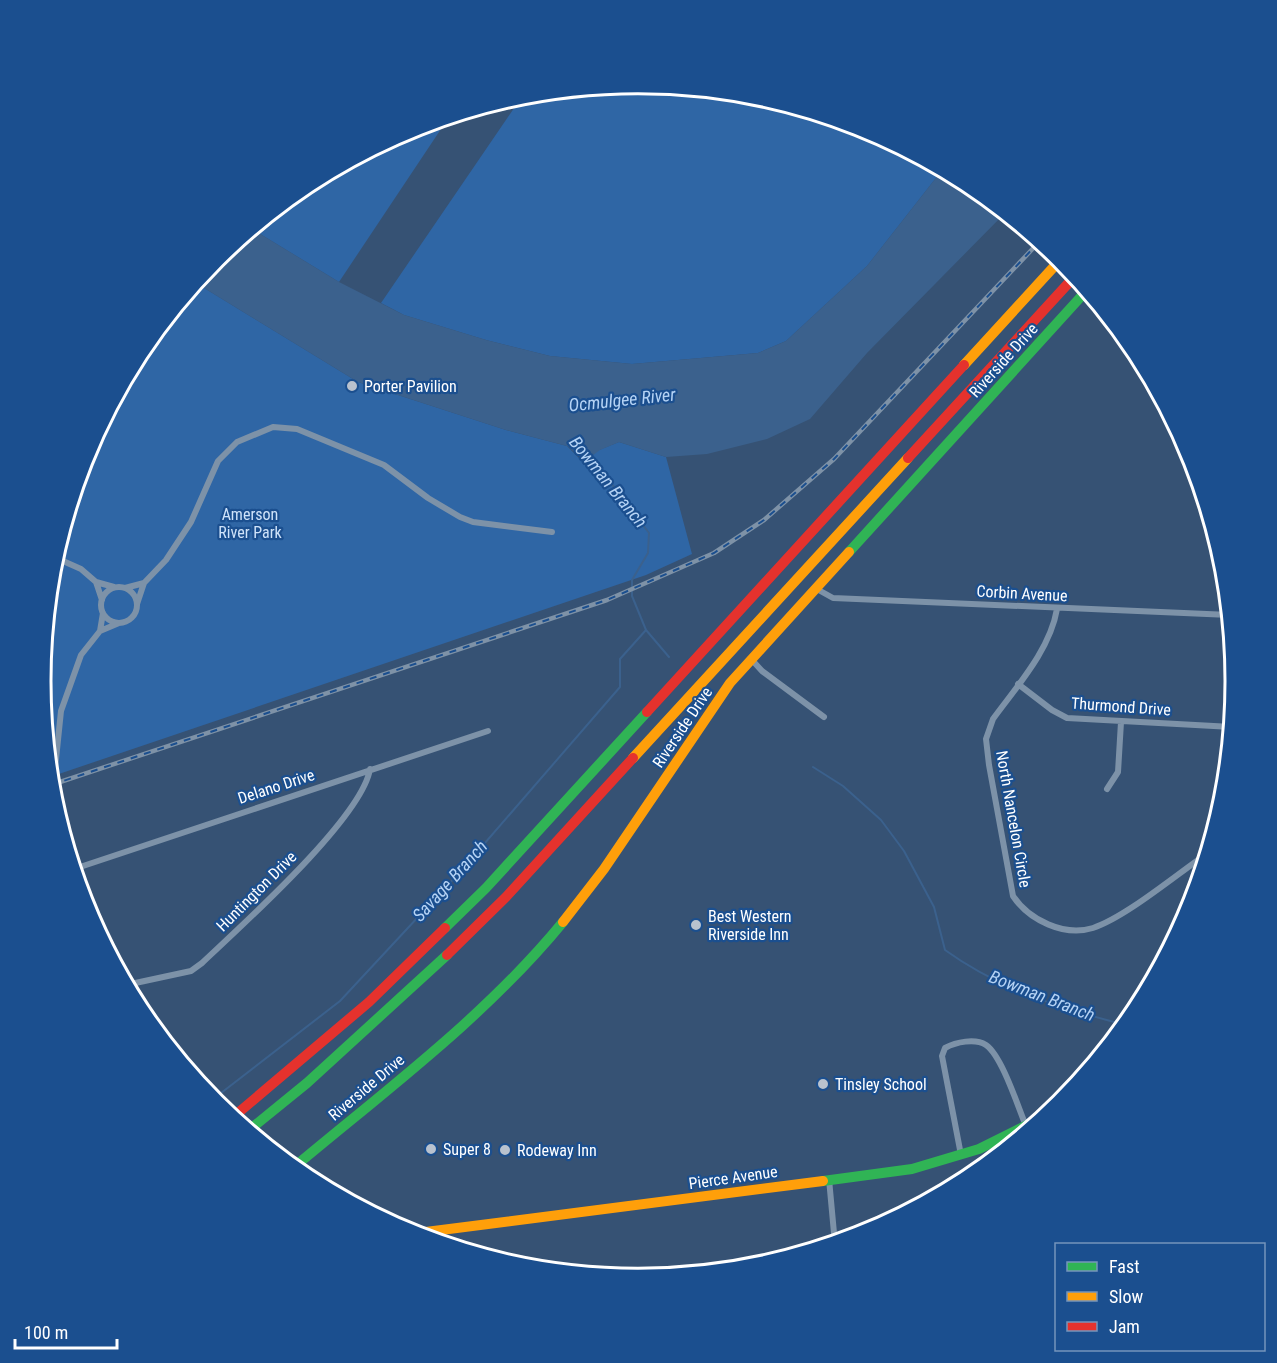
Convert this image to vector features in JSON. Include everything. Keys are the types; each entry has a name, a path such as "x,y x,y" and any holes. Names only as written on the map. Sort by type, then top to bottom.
{"main road":[{"path":"239,1112 369,1002 471,904 1054,266"},
{"path":"258,1129 420,981 506,897 1069,282"},
{"name":"Riverside Drive","path":"300,1162 457,1031 524,967 596,881 704,718 752,660 1082,296"},
{"path":"255,1126 281,1106"},
{"name":"Pierce Avenue","path":"436,1232 912,1169 961,1155 1018,1129"}],"street":[{"path":"56,759 61,711 81,654 100,631 133,617 144,583 180,540 218,461 237,442 273,427 297,429 384,465 428,498 460,517 473,522 552,532"},
{"path":"64,561 81,569 96,582 115,588 144,583"},
{"path":"96,582 102,600 103,613 100,631"},
{"path":"102,600 115,588"},
{"path":"125,588 135,597 137,604"},
{"name":"Corbin Avenue","path":"815,588 833,598 1222,615"},
{"name":"North Nancelon Circle","path":"1057,609 1044,646 987,731 989,765 1013,896 1026,912 1050,926 1090,929 1102,925 1198,860"},
{"path":"103,613 107,618 120,623"},
{"path":"752,660 762,671 824,717"},
{"name":"Thurmond Drive","path":"1018,684 1052,710 1067,718 1224,727"},
{"path":"1107,789 1118,772 1121,722"},
{"name":"Delano Drive","path":"81,867 488,731"},
{"name":"Huntington Drive","path":"135,983 191,971 202,963 330,834 368,780 370,769"},
{"path":"961,1155 942,1056 945,1048 951,1045 979,1042 992,1050 1025,1124"},
{"path":"829,1179 834,1235"}],"green space":[{"path":"638,94 677,95 753,105 827,125 898,155 937,176 867,266 786,341 758,353 632,364 550,356 486,340 404,315 381,303 515,107 524,105 600,95"},
{"path":"441,128 339,282 259,233 312,193 345,173 379,155"},
{"name":"Amerson River Park","path":"203,287 358,382 506,430 567,446 579,458 619,442 666,457 692,554 646,575 59,774 52,720 52,643 62,567 71,529 96,457 130,388 172,324"}],"water":[{"name":"Ocmulgee River","path":"937,176 1000,218 867,353 810,419 767,439 707,454 666,457 619,442 600,450 585,461 567,446 506,430 358,382 203,287 259,233 339,282 404,315 486,340 550,356 632,364 758,353 786,341 867,266"}],"waterway":[{"name":"Bowman Branch","path":"589,454 649,533 648,553 632,580 632,596 646,630 669,657"},
{"name":"Savage Branch","path":"220,1094 340,1001 459,873 620,687 620,659 646,630"},
{"name":"Bowman Branch","path":"813,767 843,786 881,820 904,851 934,907 945,950 1009,987 1055,1005 1117,1022"}],"railway":[{"path":"60,782 607,600 714,553 764,520 834,459 1034,247"}],"traffic: fast":[{"path":"849,552 1082,296"},
{"path":"445,928 486,888 647,712"},
{"path":"301,1162 468,1021 533,956 563,922"},
{"path":"254,1126 307,1083 447,955"},
{"path":"823,1181 912,1169 979,1149 1018,1129"}],"traffic: slow":[{"path":"964,365 1054,266"},
{"path":"633,758 908,458"},
{"path":"563,922 604,869 730,683 849,552"},
{"path":"432,1231 823,1181"}],"traffic: jam":[{"path":"908,458 1069,282"},
{"path":"647,712 964,365"},
{"path":"447,955 506,897 633,758"},
{"path":"239,1112 369,1002 445,928"}],"place":[{"name":"Porter Pavilion","path":"352,386"},
{"name":"Best Western Riverside Inn","path":"696,925"},
{"name":"Tinsley School","path":"823,1084"},
{"name":"Super 8","path":"431,1149"},
{"name":"Rodeway Inn","path":"505,1150"}]}
